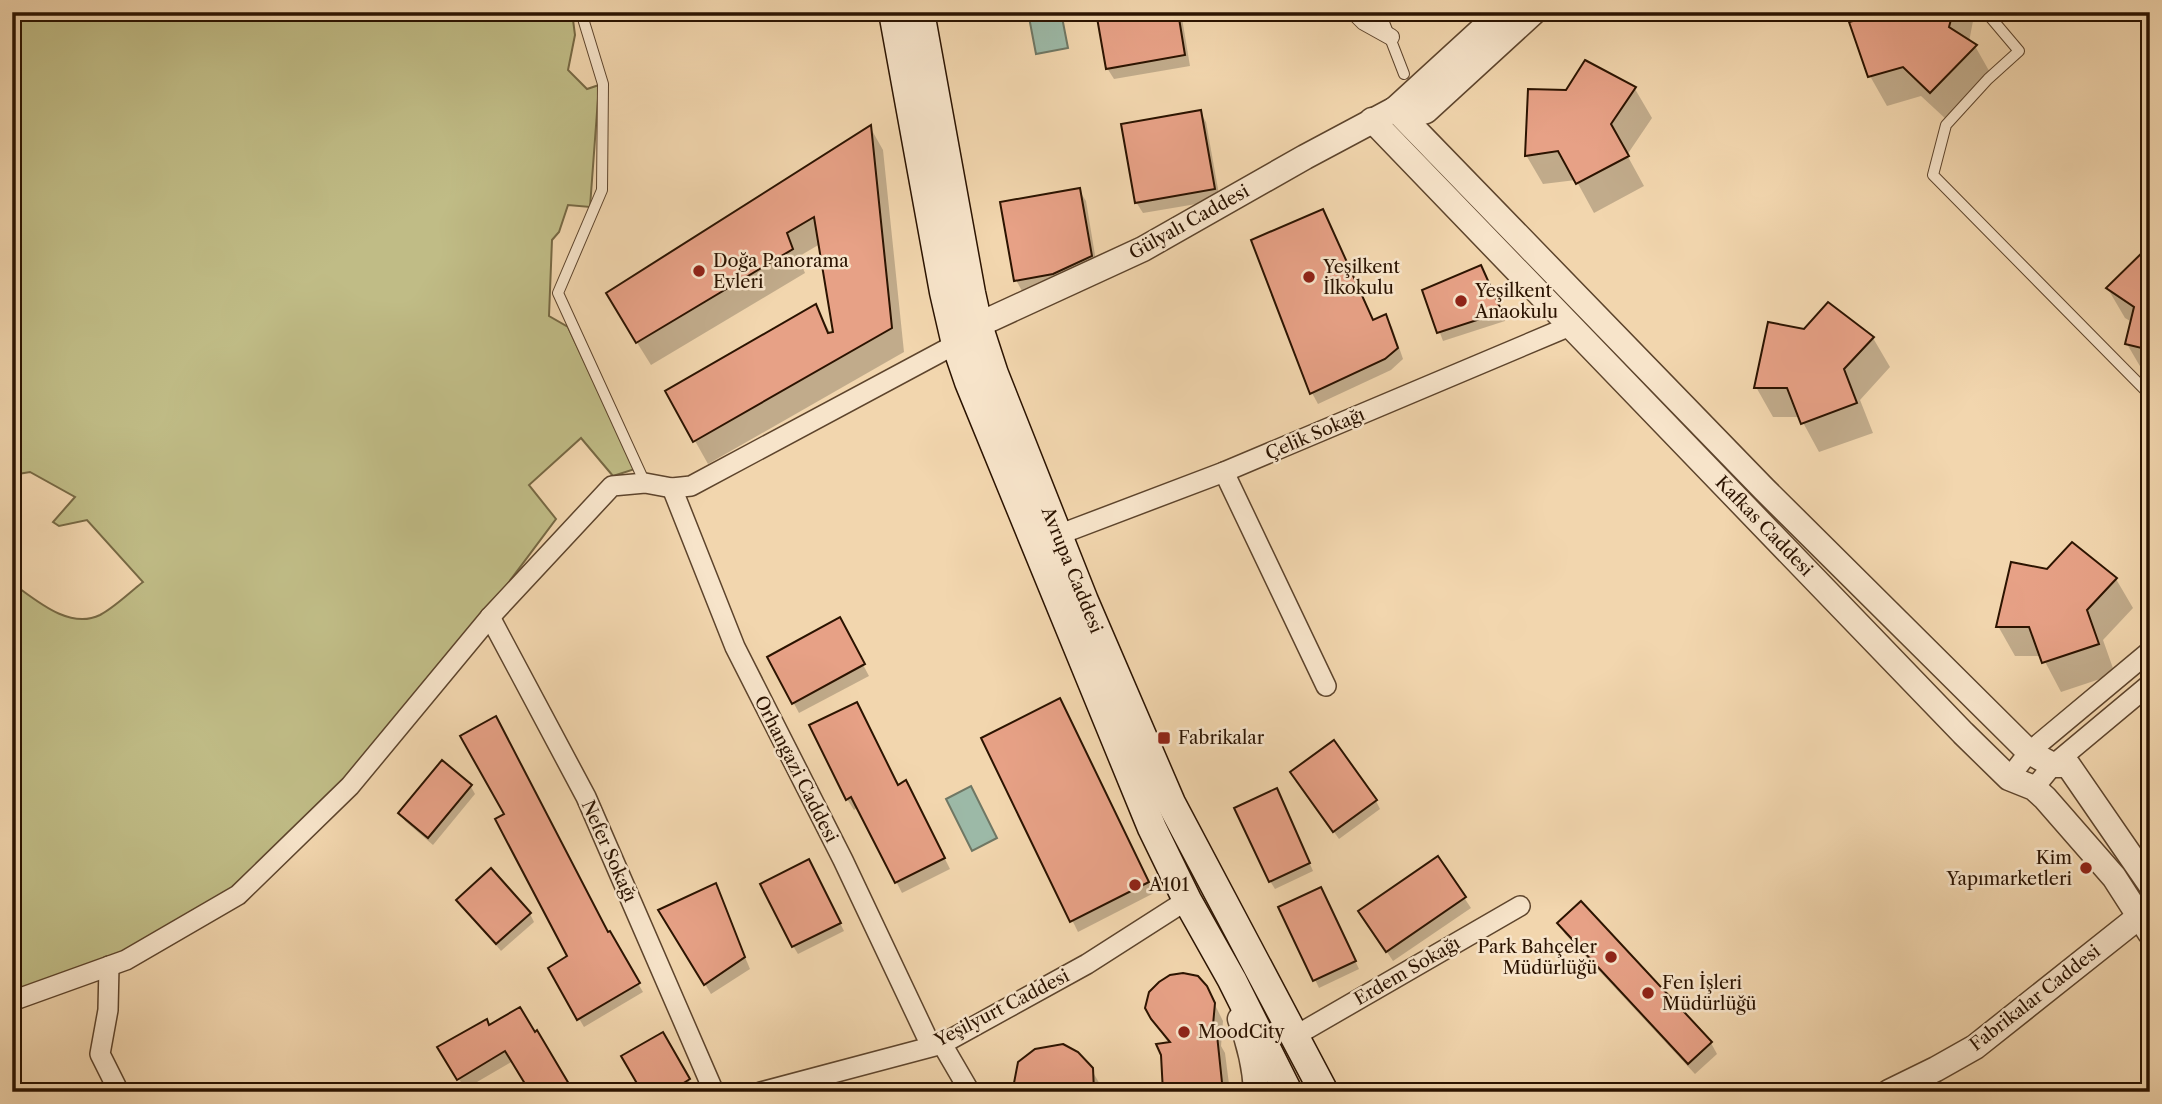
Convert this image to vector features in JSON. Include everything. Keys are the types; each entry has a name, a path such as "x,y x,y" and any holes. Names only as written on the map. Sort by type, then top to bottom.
{"main road":[{"name":"Avrupa Caddesi","path":"893,12 956,344 1152,828 1288,1092"},
{"name":"Avrupa Caddesi","path":"920,12 978,325 994,374 1058,535 1171,803 1324,1092"}],"street":[{"path":"1354,12 1364,22 1391,37"},
{"name":"Gülyalı Caddesi","path":"978,325 1143,249 1395,109 1501,12"},
{"name":"Gülyalı Caddesi","path":"1395,109 1413,115 1426,111 1534,12"},
{"name":"Kafkas Caddesi","path":"1395,109 1764,489 2029,752 2053,765 2068,765 2150,884"},
{"name":"Kafkas Caddesi","path":"1372,120 2010,778 2034,788 2045,798 2114,877 2146,919"},
{"name":"Çelik Sokağı","path":"1058,535 1224,472 1570,326"},
{"path":"12,1001 127,960 238,895 349,786 489,617 612,486 645,482 672,488 691,486 956,344"},
{"path":"1224,472 1326,687"},
{"name":"Orhangazi Caddesi","path":"672,488 735,647 936,1045 970,1092"},
{"name":"Nefer Sokağı","path":"489,617 586,797 714,1092"},
{"path":"2010,778 2029,752 2150,651"},
{"path":"2034,788 2053,765 2150,684"},
{"name":"Yeşilyurt Caddesi","path":"761,1092 936,1045 1087,964 1187,900"},
{"name":"Erdem Sokağı","path":"1295,1036 1520,906"},
{"name":"Fabrikalar Caddesi","path":"1889,1092 1975,1047 2146,919"},
{"path":"109,966 108,1010 100,1054 120,1092"},
{"path":"1232,980 1239,1016 1255,1069 1256,1092"}],"lane":[{"path":"581,12 603,84 602,190 558,293 645,482"},
{"path":"1380,12 1404,74"},
{"path":"1986,12 2019,51 1988,79 1946,125 1933,176 2150,395"}],"shaded area":[{"path":"12,12 572,12 575,35 568,70 587,89 599,85 590,207 568,205 559,232 552,240 549,316 568,327 635,469 613,476 581,438 529,485 556,519 488,610 345,780 237,886 111,960 12,995 12,583 53,611 77,619 88,619 117,604 143,582 87,520 59,526 53,522 75,497 30,472 12,475"},
{"path":"1028,12 1061,12 1068,48 1036,54"},
{"path":"971,786 997,838 972,851 946,799"}],"building":[{"path":"1096,12 1178,12 1185,55 1106,69"},
{"path":"1888,12 1953,12 1949,27 1977,45 1930,93 1903,67 1868,77 1849,22"},
{"path":"1585,60 1636,87 1611,124 1629,156 1576,184 1558,151 1525,156 1528,89 1566,90"},
{"path":"1201,110 1215,189 1135,203 1121,124"},
{"name":"Doğa Panorama Evleri","path":"871,125 892,328 693,442 665,391 816,304 828,333 833,332 814,217 787,233 793,249 636,343 606,293"},
{"path":"1080,188 1092,256 1053,274 1014,281 1000,202"},
{"name":"Yeşilkent İlkokulu","path":"1323,209 1373,320 1386,314 1398,348 1385,359 1310,394 1251,240"},
{"path":"2150,245 2150,350 2125,344 2134,307 2106,288"},
{"name":"Yeşilkent Anaokulu","path":"1481,265 1502,312 1437,333 1422,290"},
{"path":"1828,302 1874,337 1844,369 1857,403 1801,424 1787,388 1754,388 1768,322 1804,329"},
{"path":"2072,542 2117,578 2087,610 2099,644 2042,663 2029,627 1996,627 2011,562 2047,569"},
{"path":"840,617 865,664 792,704 767,657"},
{"path":"1060,698 1149,882 1070,922 981,738"},
{"path":"857,702 898,785 906,780 945,858 895,883 851,797 846,800 809,725"},
{"path":"496,716 608,932 610,931 640,983 577,1020 548,968 567,956 495,819 504,814 460,736"},
{"path":"1334,740 1377,800 1333,832 1290,772"},
{"path":"442,760 472,785 428,838 398,813"},
{"path":"1277,788 1310,863 1269,882 1234,808"},
{"path":"1438,856 1466,897 1386,952 1358,911"},
{"path":"809,859 841,923 792,947 760,884"},
{"path":"491,868 531,913 496,944 456,900"},
{"path":"716,883 745,957 704,985 658,910"},
{"path":"1321,887 1356,961 1313,981 1278,907"},
{"path":"1581,901 1712,1042 1688,1064 1557,923"},
{"name":"MoodCity","path":"1183,973 1198,976 1207,986 1215,1003 1212,1036 1217,1035 1223,1092 1163,1092 1161,1055 1156,1044 1170,1042 1145,1008 1149,992 1159,982 1170,975"},
{"path":"520,1007 569,1084 566,1086 570,1092 530,1092 505,1051 457,1080 437,1047 487,1019 489,1025"},
{"path":"663,1032 690,1079 669,1092 642,1092 621,1056"},
{"path":"1063,1044 1078,1052 1093,1068 1094,1092 1016,1092 1014,1083 1018,1062 1035,1049"}],"place":[{"name":"Doğa Panorama Evleri","path":"699,271"},
{"name":"Yeşilkent İlkokulu","path":"1309,277"},
{"name":"Yeşilkent Anaokulu","path":"1461,301"},
{"name":"Fabrikalar","path":"1164,738"},
{"name":"Kim Yapımarketleri","path":"2086,868"},
{"name":"A101","path":"1135,885"},
{"name":"Park Bahçeler Müdürlüğü","path":"1611,957"},
{"name":"Fen İşleri Müdürlüğü","path":"1648,993"},
{"name":"MoodCity","path":"1184,1032"}]}
